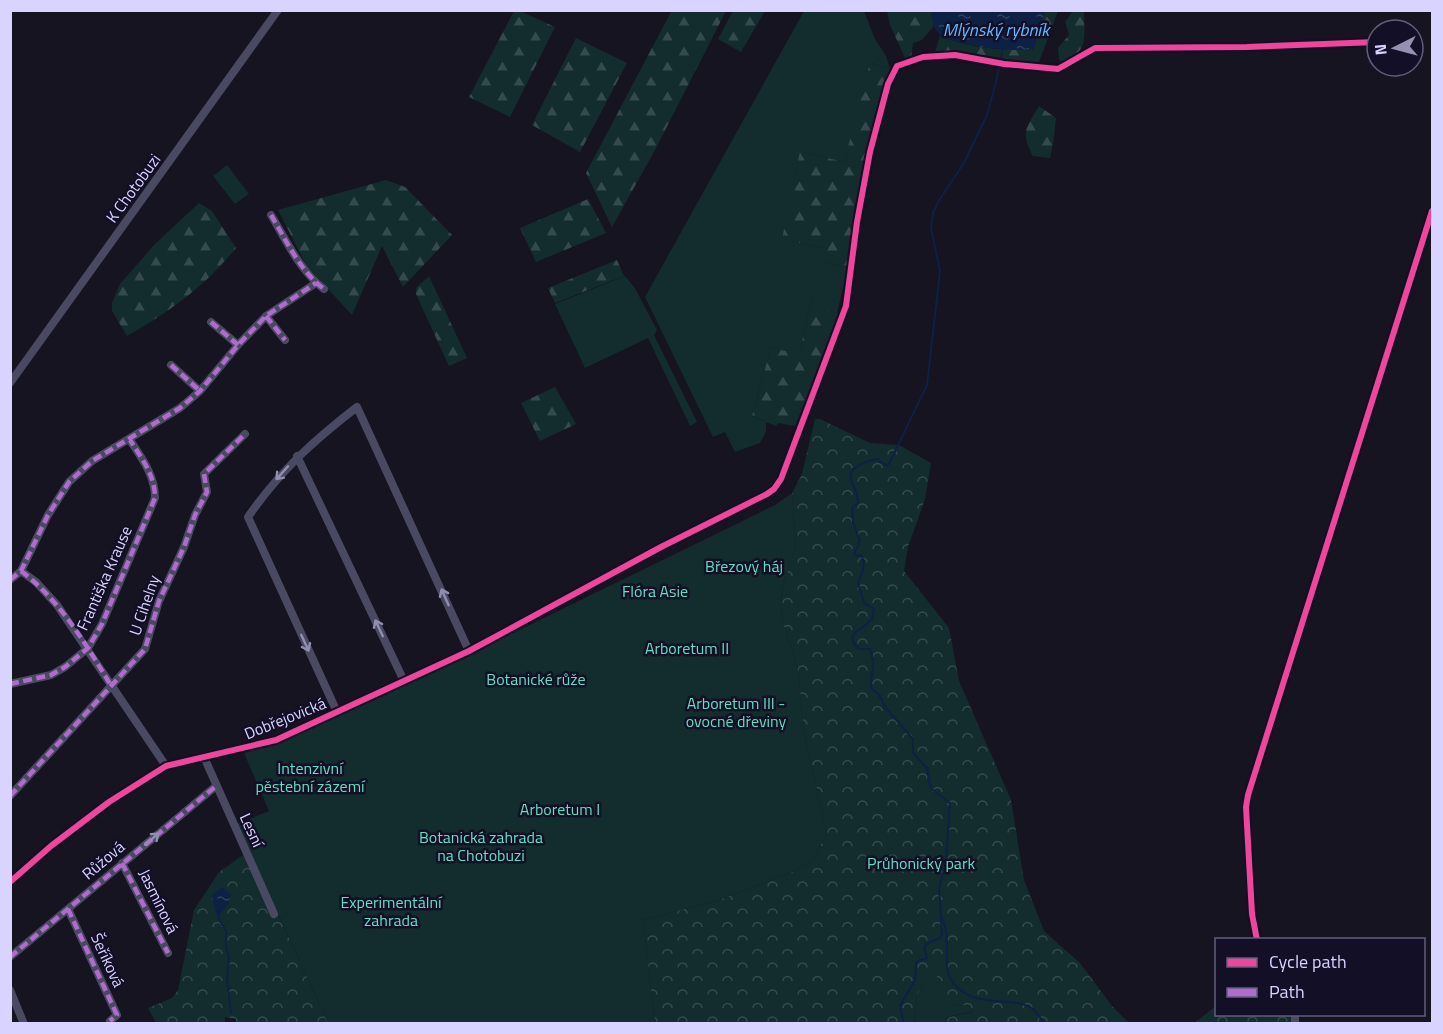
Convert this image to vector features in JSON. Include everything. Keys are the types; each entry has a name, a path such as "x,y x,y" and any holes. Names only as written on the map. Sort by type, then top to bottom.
{"street":[{"name":"K Chotobuzi","path":"10,383 278,10"},
{"path":"1257,938 1253,929 1251,898 1246,807 1248,795 1432,211"},
{"path":"271,215 296,258 316,283 324,289"},
{"path":"10,580 21,571 48,515 69,482 92,461 180,408 200,391 238,345 266,316 316,283"},
{"path":"266,316 285,340"},
{"path":"211,322 238,345"},
{"path":"171,365 200,391"},
{"path":"337,712 248,516 267,489 297,456 357,407 469,651"},
{"name":"U Cihelny","path":"10,796 145,649 159,602 207,492 204,474 245,434"},
{"name":"Františka Krause","path":"10,684 51,675 65,667 88,648 102,624 155,498 155,485 150,472 130,440"},
{"path":"297,456 404,681"},
{"path":"21,571 36,582 57,605 166,766"},
{"name":"Dobřejovická","path":"10,882 51,846 109,802 166,766 276,740 469,651 550,608"},
{"name":"Lesní","path":"204,757 274,914"},
{"name":"Růžová","path":"10,957 216,786"},
{"name":"Jasmínová","path":"123,863 168,952"},
{"name":"Šeříková","path":"68,909 117,1015 110,1021"},
{"path":"10,990 24,1023"}],"green space":[{"path":"672,10 726,11 655,150 612,227 586,173"},
{"path":"514,11 520,11 555,27 510,117 469,97"},
{"path":"733,11 765,11 741,52 718,39"},
{"path":"804,11 864,11 890,69 871,63 844,162 800,151 783,239 822,248 820,261 848,268 837,313 824,309 812,297 799,356 771,347 752,416 766,422 766,432 760,443 735,452 725,432 713,437 645,297"},
{"path":"887,11 931,11 934,26 922,40 913,43 911,58 905,58 890,25"},
{"path":"1045,11 1058,11 1039,62 961,52 935,52 940,36 986,48 1033,49"},
{"path":"1073,11 1084,11 1084,42 1077,53 1062,62 1059,60 1058,48 1069,35 1065,22"},
{"path":"576,38 627,63 580,152 532,125"},
{"path":"870,63 890,69 864,181 857,201 855,234 848,268 819,261 822,248 782,239 800,151 844,162"},
{"path":"1039,106 1056,118 1050,158 1033,156 1027,141 1026,130"},
{"path":"227,165 249,194 235,204 213,176"},
{"path":"386,180 405,187 452,235 403,287 382,246 352,315 306,265 278,210"},
{"path":"588,199 606,233 536,262 520,228"},
{"path":"199,203 212,211 236,248 199,287 127,336 112,311 112,303 120,284 155,244"},
{"path":"617,260 624,276 555,303 548,288"},
{"path":"429,276 467,358 449,366 416,294 416,288"},
{"path":"625,276 635,288 657,330 654,335 697,422 690,426 648,338 585,368 555,304"},
{"path":"812,297 826,299 824,309 838,313 837,317 795,426 778,423 776,426 752,416 771,347 799,355"},
{"path":"555,387 576,424 540,441 521,403"},
{"name":"Průhonický park","path":"815,419 820,419 870,443 899,445 931,463 925,499 908,547 904,571 949,628 959,681 1011,800 1024,880 1044,931 1080,963 1112,1006 1129,1023 939,1023 950,1017 973,1012 969,1006 951,1004 940,998 935,962 917,995 914,1023 655,1023 643,920 719,900 795,871 811,861 827,834 804,733 798,670 781,617 782,587 796,547 792,493 802,474"},
{"name":"Botanická zahrada na Chotobuzi","path":"792,493 796,547 782,587 781,617 798,670 804,733 827,834 811,861 795,871 719,900 643,920 655,1023 328,1023 237,824 269,811 244,753 280,742 419,679 775,505"},
{"path":"249,851 328,1023 236,1023 236,1019 225,1017 225,1023 156,1023 148,1008 172,998 178,990 194,910 219,872"},
{"path":"935,961 951,1004 969,1006 973,1012 950,1017 939,1023 914,1024 917,995"},
{"path":"1215,1007 1215,1016 1291,1016 1291,1024 1193,1024"}],"water":[{"name":"Mlýnský rybník","path":"931,10 1045,11 1034,48 1015,50 976,46 945,38 936,30"},
{"path":"222,887 231,894 226,907 216,915 212,895"}],"waterway":[{"path":"904,1024 900,1006 915,980 916,962 927,958 924,948 926,944 940,938 942,934 939,889 946,861 950,803 930,786 927,768 913,753 913,739 871,688 873,665 870,649 859,649 854,644 853,635 872,619 874,609 864,603 858,583 864,563 862,556 854,554 860,541 853,522 852,508 858,503 858,497 852,483 851,473 857,466 877,459 885,465 889,464 927,385 940,271 931,228 933,213 964,163 987,115 1003,48"},
{"path":"220,911 218,918 226,931 226,948 229,957 227,980 231,1013"},
{"path":"941,917 945,925 947,969 954,984 973,997 1025,1005 1033,1009 1045,1024"}],"marked path":[{"path":"271,215 301,264 315,282 324,289"},
{"path":"10,580 21,571 48,515 69,482 92,461 180,408 200,391 238,345 266,316 316,283"},
{"path":"266,316 285,340"},
{"path":"211,322 238,345"},
{"path":"171,365 200,391"},
{"path":"10,796 145,649 159,601 207,492 204,474 245,434"},
{"path":"10,684 51,675 65,667 88,648 102,624 155,498 150,475 130,440"},
{"path":"21,571 61,610 112,687"},
{"path":"10,957 216,786"},
{"path":"122,863 168,953"},
{"path":"68,909 117,1015 110,1021"}],"cycle path":[{"path":"10,882 51,846 109,802 166,766 276,740 469,651 774,489 781,479 846,306 857,222 870,152 888,84 897,66 923,57 955,55 1004,64 1058,69 1095,48 1247,47 1365,42"},
{"path":"1257,938 1252,914 1246,807 1248,795 1432,211"}],"park label":[{"name":"Březový háj","path":"744,566"},
{"name":"Flóra Asie","path":"655,591"},
{"name":"Arboretum II","path":"687,648"},
{"name":"Botanické růže","path":"536,679"},
{"name":"Arboretum III - ovocné dřeviny","path":"736,712"},
{"name":"Intenzivní pěstební zázemí","path":"310,777"},
{"name":"Arboretum I","path":"560,809"},
{"name":"Experimentální zahrada","path":"391,911"}]}
